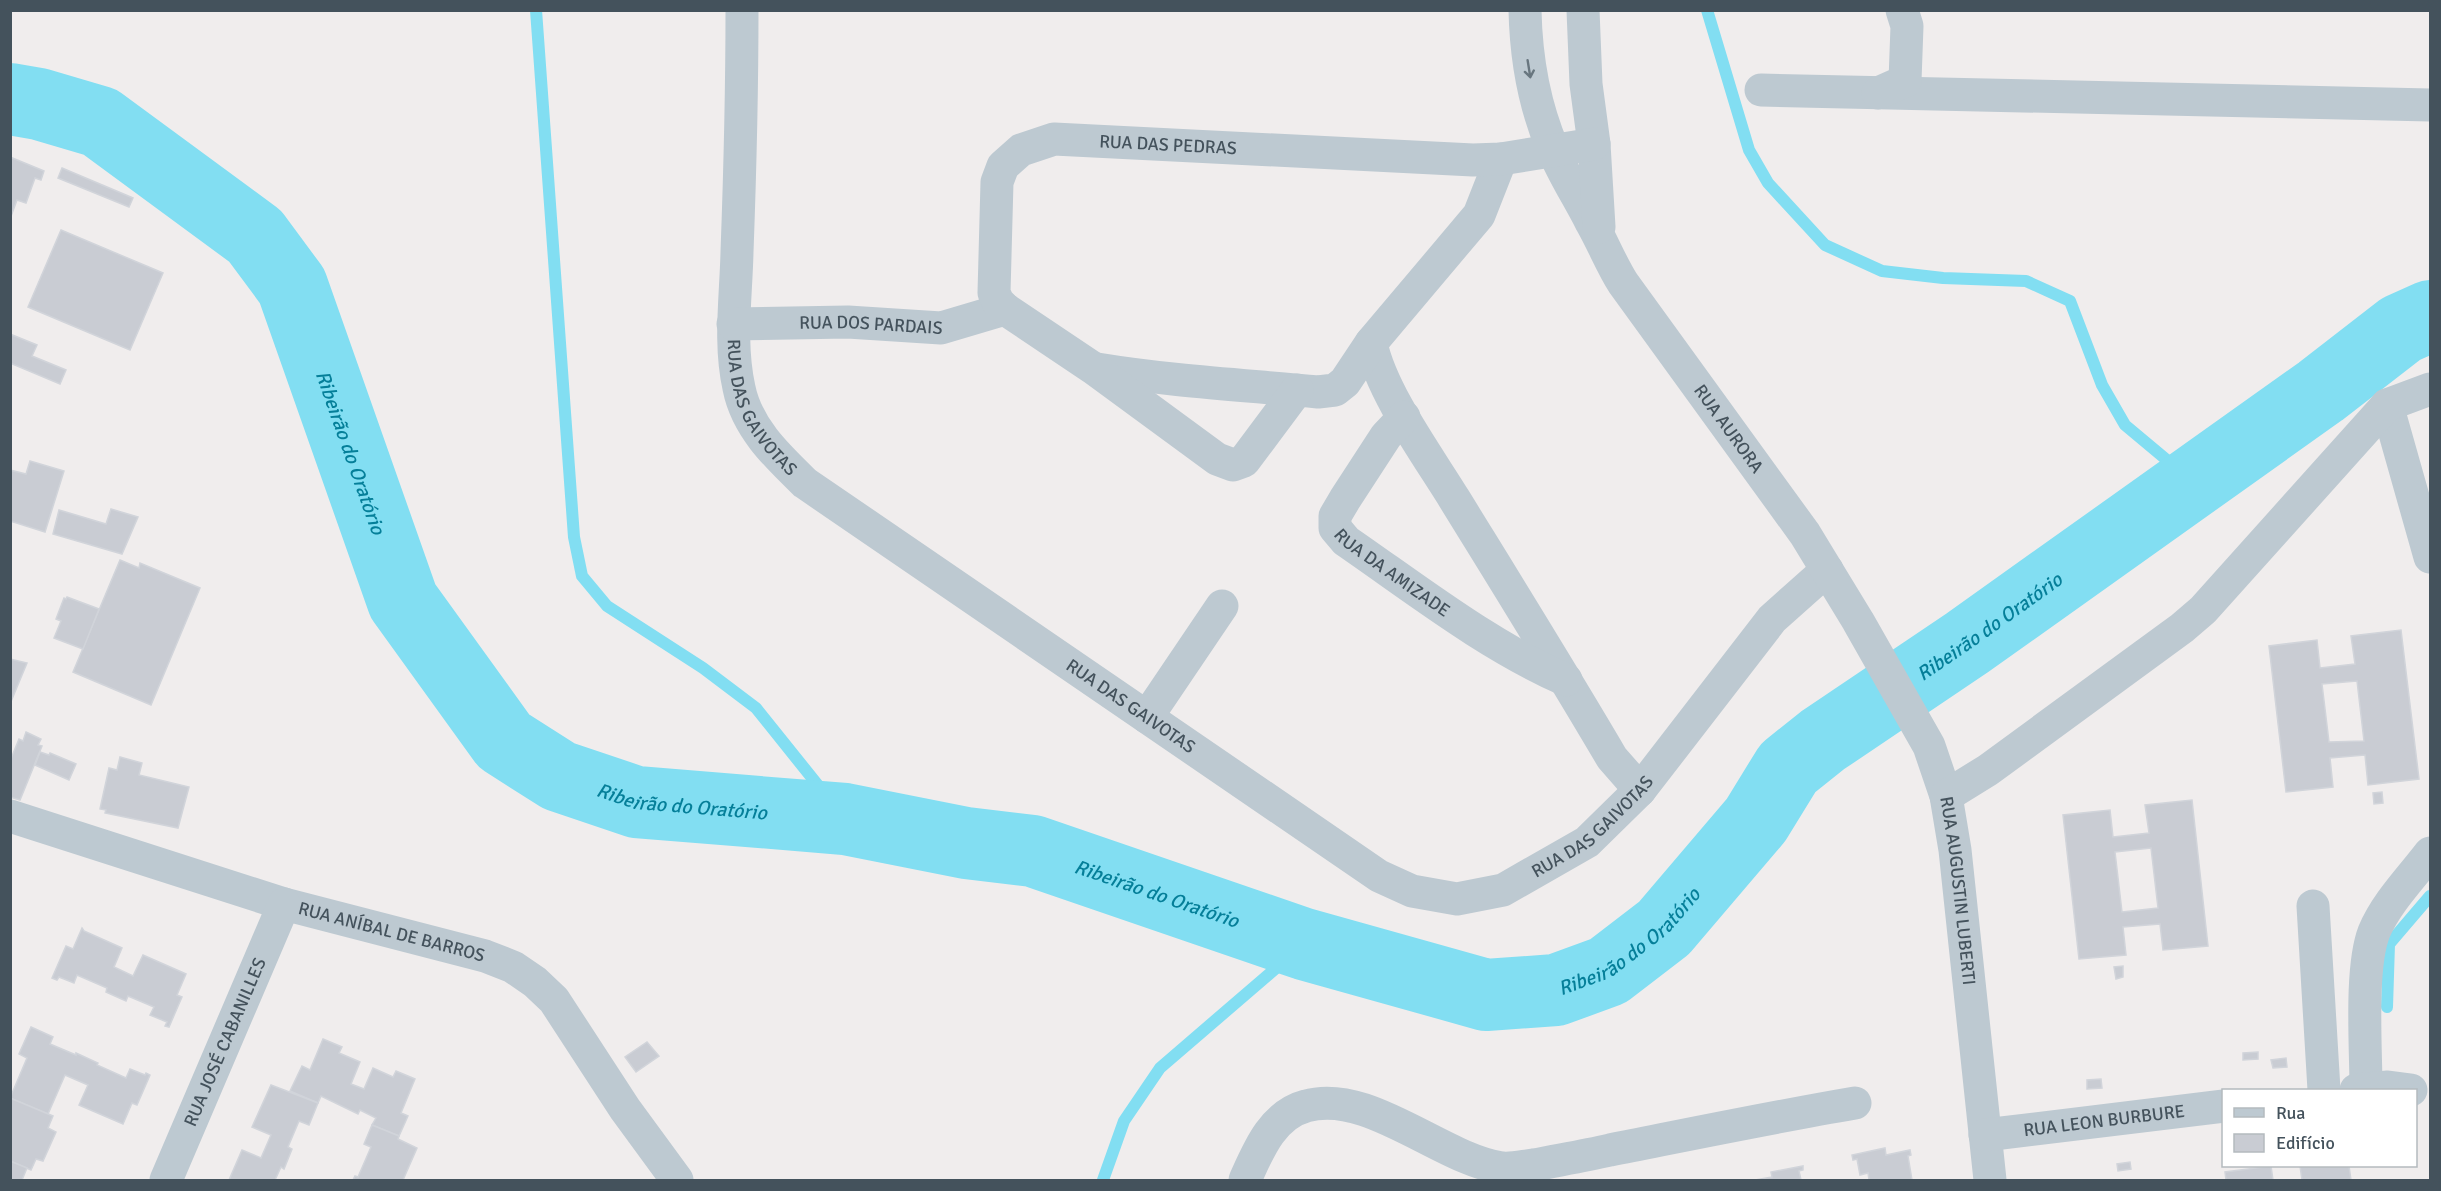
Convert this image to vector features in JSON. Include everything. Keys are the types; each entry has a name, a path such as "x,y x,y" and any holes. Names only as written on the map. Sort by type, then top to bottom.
{"street":[{"name":"RUA DAS GAIVOTAS","path":"742,10 742,114 733,324 739,389 753,426 776,454 806,483 1379,876 1412,891 1457,898 1503,890 1587,842 1640,790 1772,619 1827,570"},
{"name":"RUA AURORA","path":"1525,10 1528,69 1541,118 1553,152 1600,238 1608,259 1623,284 1805,534 1858,621"},
{"name":"RUA AURORA","path":"1583,10 1586,84 1594,144 1600,238"},
{"path":"1878,93 1905,81 1907,26 1902,10"},
{"path":"1761,90 2430,105"},
{"name":"RUA DAS PEDRAS","path":"1005,309 998,302 994,293 997,182 1003,166 1021,150 1054,139 1473,160 1501,159 1594,144"},
{"path":"1093,368 1134,375 1318,392 1335,390 1345,382 1371,343 1479,216 1501,159"},
{"name":"RUA DOS PARDAIS","path":"733,324 848,322 941,328 1005,309"},
{"path":"1005,309 1093,368 1217,459 1233,465 1244,461 1297,390"},
{"path":"1371,343 1374,359 1404,417 1612,758 1640,790"},
{"path":"1946,796 1988,770 2132,666 2203,610 2387,405 2430,389"},
{"path":"2387,405 2429,547"},
{"name":"RUA DA AMIZADE","path":"1404,417 1386,436 1345,499 1335,516 1335,528 1346,541 1502,647 1536,667 1566,680"},
{"path":"1147,717 1221,606"},
{"name":"RUA AUGUSTIN LUBERTI","path":"1858,621 1929,746 1946,796 1955,850 1990,1180"},
{"name":"RUA ANÍBAL DE BARROS","path":"10,816 284,904 485,956 513,967 535,982 554,1000 619,1100 677,1180"},
{"path":"2361,1089 2367,980 2373,935 2386,911 2430,853"},
{"name":"RUA JOSÉ CABANILLES","path":"166,1180 284,904"},
{"path":"2313,906 2324,1089"},
{"path":"2370,1089 2388,1087 2403,1089"},
{"path":"1245,1180 1259,1149 1284,1115 1307,1105 1332,1103 1374,1113 1478,1163 1504,1168 1568,1159 1752,1121 1855,1103"},
{"name":"RUA LEON BURBURE","path":"1985,1135 2222,1106"}],"building":[{"path":"10,157 44,171 41,180 35,178 26,203 17,200 10,219"},
{"path":"62,168 133,198 129,207 58,178"},
{"path":"61,230 163,273 130,350 28,307"},
{"path":"10,334 37,345 32,356 66,370 60,384 10,363"},
{"path":"30,461 64,471 45,532 10,521 10,470 26,474"},
{"path":"111,509 138,517 122,554 53,534 59,510 106,524"},
{"path":"120,560 139,568 140,563 200,588 151,705 73,672"},
{"path":"67,597 99,609 83,649 54,638 61,621 56,619 64,598"},
{"path":"2401,630 2419,779 2368,785 2365,755 2330,758 2333,787 2286,792 2269,646 2317,640 2320,668 2355,664 2351,636","holes":["2357,681 2364,741 2329,742 2322,684"]},
{"path":"10,659 27,663 10,704"},
{"path":"26,732 41,739 38,745 42,746 20,800 10,797 10,761 19,739 23,741"},
{"path":"40,752 49,755 50,753 76,764 69,780 35,765"},
{"path":"120,757 142,763 139,775 189,787 178,828 105,813 106,810 100,809 109,768 117,770"},
{"path":"2382,792 2383,803 2374,804 2373,793"},
{"path":"2192,800 2208,946 2163,950 2160,924 2123,927 2126,955 2079,959 2063,815 2110,810 2113,837 2149,833 2145,805","holes":["2151,848 2158,908 2122,912 2115,852"]},
{"path":"82,928 122,948 114,967 133,976 143,955 186,974 177,995 182,997 169,1027 165,1026 167,1022 150,1015 154,1007 128,996 126,1001 106,992 107,988 77,975 74,983 59,977 57,980 52,978 66,946 73,949"},
{"path":"2123,966 2123,977 2116,979 2114,967"},
{"path":"31,1027 53,1037 50,1044 76,1055 76,1053 126,1078 130,1069 150,1075 137,1105 132,1103 123,1124 79,1105 88,1085 65,1075 48,1114 10,1098 27,1058 19,1054"},
{"path":"323,1039 342,1047 339,1053 360,1062 351,1084 364,1089 373,1068 393,1077 396,1071 415,1079 401,1113 408,1116 399,1136 372,1125 376,1118 360,1110 358,1114 321,1096 318,1103 290,1091 302,1066 310,1070"},
{"path":"647,1042 659,1056 636,1072 625,1057"},
{"path":"2258,1052 2258,1059 2243,1060 2243,1053"},
{"path":"2286,1058 2287,1067 2273,1068 2271,1060"},
{"path":"2101,1079 2102,1088 2087,1089 2087,1080"},
{"path":"271,1085 318,1103 309,1125 299,1121 288,1147 292,1149 284,1169 281,1167 275,1180 229,1180 242,1150 261,1158 271,1135 252,1127"},
{"path":"10,1098 53,1116 48,1128 56,1132 43,1161 36,1159 31,1170 10,1161"},
{"path":"372,1125 399,1136 398,1139 417,1148 403,1180 353,1180 355,1176 358,1177 371,1147 364,1144"},
{"path":"1885,1148 1886,1155 1910,1150 1911,1155 1908,1156 1912,1180 1869,1180 1868,1173 1860,1175 1857,1159 1853,1160 1852,1155"},
{"path":"10,1161 27,1168 22,1180 10,1180"},
{"path":"2130,1162 2131,1169 2118,1171 2117,1164"},
{"path":"1803,1166 1803,1170 1799,1171 1801,1180 1755,1180 1772,1177 1771,1172"},
{"path":"2271,1167 2273,1180 2226,1180 2225,1172"},
{"path":"2300,1167 2349,1167 2351,1180 2302,1180"}],"waterway":[{"path":"536,10 574,537 582,576 607,606 703,668 756,708 845,819"},
{"path":"1707,10 1749,150 1768,183 1825,245 1882,271 1943,278 2026,281 2070,301 2102,385 2125,425 2192,481"},
{"name":"Ribeirão do Oratório","path":"10,99 39,104 100,122 255,236 292,286 403,601 504,741 559,776 636,802 845,819 966,843 1033,851 1304,944 1486,995 1556,990 1608,971 1664,928 1756,820 1788,768 1823,740 1967,643 2321,391 2401,329 2430,316"},
{"path":"2387,1007 2389,944 2430,896"},
{"path":"1103,1180 1124,1121 1160,1068 1304,944"}]}
